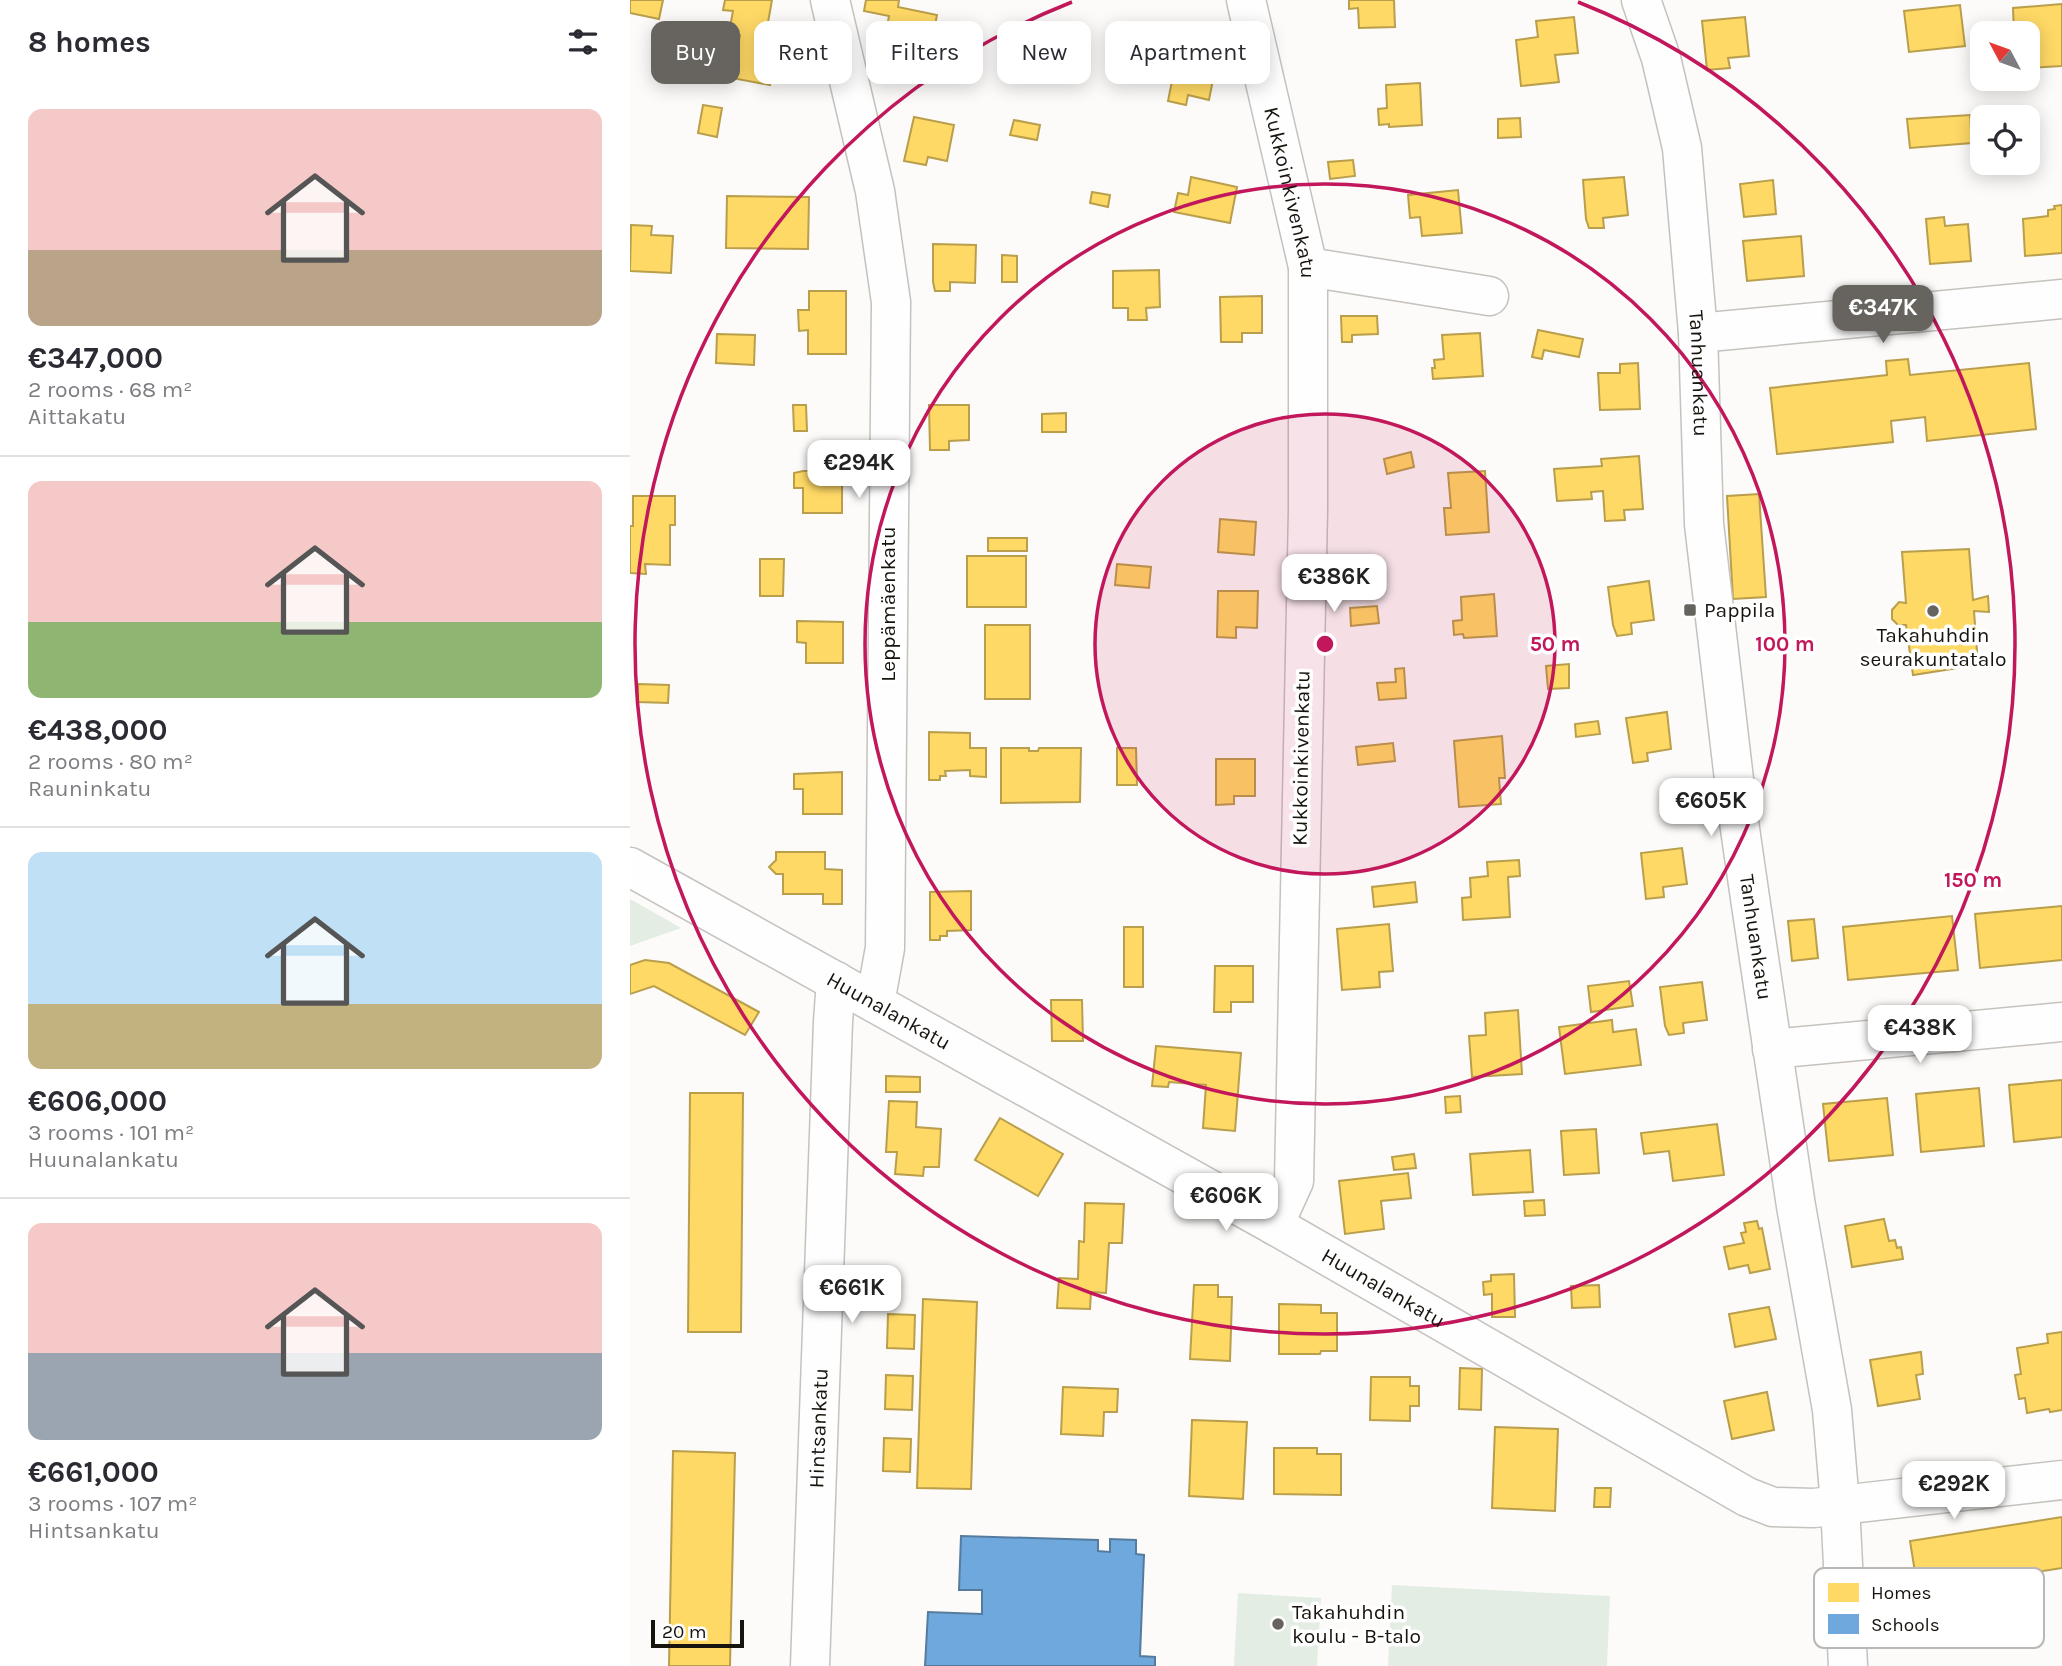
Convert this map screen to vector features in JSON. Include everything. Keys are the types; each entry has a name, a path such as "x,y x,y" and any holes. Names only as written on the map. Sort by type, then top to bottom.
{"street":[{"name":"Leppämäenkatu","path":"830,0 875,191 891,302 885,948 875,1003"},
{"name":"Kukkoinkivenkatu","path":"1246,0 1308,267 1308,510 1294,1181 1274,1225"},
{"name":"Tanhuankatu","path":"1641,0 1661,58 1682,148 1698,333 1704,524 1739,822 1796,1206 1832,1410 1843,1568"},
{"path":"1308,267 1489,296"},
{"path":"1698,333 2062,299"},
{"name":"Huunalankatu","path":"630,866 1274,1225 1747,1497 1773,1507 1814,1508 2062,1480"},
{"name":"Hintsankatu","path":"810,1666 836,981"},
{"path":"1772,1049 2062,1022"},
{"name":"Tanhuankatu","path":"1847,1648 1848,1666"}],"shaded area":[{"path":"630,899 681,928 630,946"},
{"path":"1392,1585 1610,1596 1607,1666 1388,1666"},
{"path":"1238,1593 1321,1598 1317,1666 1234,1666"}],"building: Homes":[{"path":"630,0 663,0 659,19 630,13"},
{"path":"725,0 772,0 768,21 754,21 754,82 740,79 740,21 731,21 733,11 723,10"},
{"path":"866,0 899,0 898,7 937,15 936,21 888,21 889,16 864,11"},
{"path":"1349,0 1394,0 1395,27 1359,28 1358,8 1349,9"},
{"path":"2062,4 2062,66 2040,67 2040,21 2014,21 2013,8"},
{"path":"1960,5 1965,46 1909,52 1904,11"},
{"path":"1574,17 1578,53 1555,55 1559,82 1521,86 1516,40 1538,37 1536,21"},
{"path":"1745,17 1749,56 1728,58 1730,68 1707,70 1702,21"},
{"path":"1420,83 1422,125 1379,125 1378,109 1387,108 1386,85"},
{"path":"1171,84 1212,84 1209,100 1188,95 1186,105 1168,101"},
{"path":"703,105 722,108 717,137 698,133"},
{"path":"1970,115 1970,143 1910,148 1907,119"},
{"path":"914,117 954,125 947,161 928,157 926,165 904,161"},
{"path":"1520,118 1521,137 1498,138 1498,119"},
{"path":"1014,120 1040,125 1037,140 1010,135"},
{"path":"1353,160 1355,176 1330,179 1328,162"},
{"path":"1191,177 1237,187 1230,223 1174,212 1178,193 1188,195"},
{"path":"1624,177 1628,215 1603,218 1604,228 1589,228 1583,180"},
{"path":"1773,180 1776,214 1744,217 1740,184"},
{"path":"1458,190 1462,233 1422,236 1420,217 1410,218 1408,195"},
{"path":"1092,192 1110,195 1108,207 1090,203"},
{"path":"727,196 809,197 808,249 726,248"},
{"path":"2062,205 2062,253 2025,256 2023,219 2048,216 2048,210"},
{"path":"1944,217 1945,226 1968,224 1971,261 1930,264 1926,219"},
{"path":"631,225 652,226 651,235 673,236 671,273 630,271"},
{"path":"1801,236 1804,276 1747,281 1743,241"},
{"path":"933,244 976,245 975,283 950,282 950,291 935,291"},
{"path":"1002,255 1017,256 1017,282 1002,282"},
{"path":"1159,270 1160,307 1146,308 1147,320 1128,320 1128,308 1113,308 1113,271"},
{"path":"809,291 846,291 846,354 808,354 808,330 799,331 798,310 809,310"},
{"path":"1262,296 1262,333 1242,333 1242,342 1221,342 1220,297"},
{"path":"1341,316 1377,316 1378,334 1352,335 1352,342 1342,342"},
{"path":"1538,330 1583,339 1579,357 1544,350 1542,359 1532,357"},
{"path":"1480,333 1483,376 1433,379 1434,360 1444,359 1442,335"},
{"path":"717,334 755,335 754,365 716,363"},
{"path":"1908,359 1910,375 2029,363 2036,429 1927,441 1925,417 1891,421 1893,442 1777,454 1770,388 1887,375 1886,361"},
{"path":"1638,363 1640,409 1600,410 1598,373 1620,373 1620,364"},
{"path":"793,405 806,405 807,431 794,431"},
{"path":"929,405 969,405 969,440 949,441 949,450 930,450"},
{"path":"1066,413 1066,432 1042,432 1042,414"},
{"path":"1411,452 1414,467 1387,474 1384,459"},
{"path":"1639,456 1643,509 1624,510 1625,520 1605,521 1603,491 1591,492 1592,499 1557,501 1554,469 1602,466 1601,459"},
{"path":"842,471 842,513 803,513 803,488 794,488 794,473"},
{"path":"1485,471 1489,532 1446,535 1444,508 1451,508 1448,473"},
{"path":"1759,494 1766,597 1733,599 1727,496"},
{"path":"633,496 675,496 675,525 670,525 670,565 645,564 646,574 630,573"},
{"path":"1220,519 1256,522 1254,555 1218,552"},
{"path":"988,538 1027,538 1027,551 988,551"},
{"name":"Takahuhdin seurakuntatalo","path":"1969,549 1973,600 1988,596 1989,612 1974,611 1978,665 1913,675 1906,625 1898,625 1892,619 1892,610 1899,602 1906,603 1902,552"},
{"path":"967,556 1026,556 1026,607 967,607"},
{"path":"760,559 784,559 783,596 760,596"},
{"path":"1117,564 1151,567 1149,588 1115,585"},
{"path":"1649,581 1654,620 1631,623 1632,634 1617,636 1608,587"},
{"path":"1218,591 1258,591 1257,628 1236,627 1236,638 1217,637"},
{"path":"1494,594 1497,636 1464,638 1463,634 1454,635 1453,621 1462,620 1461,597"},
{"path":"1377,606 1379,623 1351,626 1350,608"},
{"path":"797,621 843,622 843,663 806,663 806,643 797,642"},
{"path":"985,625 1030,625 1030,699 985,699"},
{"path":"1569,664 1569,688 1548,689 1546,666"},
{"path":"1404,668 1406,698 1379,700 1377,683 1396,682 1395,669"},
{"path":"638,684 669,685 668,703 638,702"},
{"path":"1667,712 1671,749 1647,753 1648,761 1633,763 1626,718"},
{"path":"1598,721 1600,734 1576,737 1575,724"},
{"path":"929,732 970,733 970,748 986,748 986,777 970,776 970,770 945,771 946,776 940,776 940,780 929,780"},
{"path":"1502,736 1505,778 1499,778 1501,804 1459,807 1454,741"},
{"path":"1393,743 1395,761 1358,765 1356,747"},
{"path":"1001,748 1029,748 1029,751 1038,751 1039,748 1081,748 1080,802 1001,803"},
{"path":"1117,748 1136,748 1137,785 1117,785"},
{"path":"1216,759 1255,759 1255,796 1234,796 1234,804 1216,805"},
{"path":"842,772 842,814 803,814 803,789 794,789 794,774"},
{"path":"1682,848 1687,884 1663,887 1664,897 1646,899 1641,853"},
{"path":"776,852 825,852 825,869 842,870 842,904 823,904 823,894 783,894 783,874 776,874 769,867 776,860"},
{"path":"1519,860 1520,876 1508,877 1510,917 1463,920 1462,898 1471,897 1470,878 1488,876 1487,862"},
{"path":"1415,882 1417,902 1374,907 1372,887"},
{"path":"971,891 971,930 947,931 947,936 940,936 940,940 930,940 930,892"},
{"path":"2062,906 2062,960 1980,968 1975,914"},
{"path":"1952,916 1958,970 1848,980 1843,927"},
{"path":"1814,919 1818,958 1792,961 1788,921"},
{"path":"1389,924 1393,971 1379,972 1380,987 1342,990 1337,929"},
{"path":"1124,927 1143,927 1143,987 1124,987"},
{"path":"645,960 669,963 759,1012 745,1035 654,986 630,994 630,965"},
{"path":"1215,966 1253,966 1253,1002 1231,1002 1231,1012 1214,1012"},
{"path":"1629,981 1633,1006 1591,1012 1588,986"},
{"path":"1702,982 1707,1020 1683,1023 1684,1033 1669,1035 1665,1026 1660,987"},
{"path":"1051,1000 1082,1000 1083,1041 1052,1041"},
{"path":"1518,1010 1522,1074 1472,1077 1469,1036 1486,1035 1485,1013"},
{"path":"1612,1020 1613,1032 1636,1029 1641,1065 1565,1074 1559,1027"},
{"path":"1156,1046 1241,1053 1235,1131 1203,1128 1206,1085 1169,1082 1168,1087 1152,1086"},
{"path":"886,1076 920,1077 920,1092 886,1092"},
{"path":"2062,1080 2062,1137 2014,1142 2009,1085"},
{"path":"1979,1088 1984,1146 1921,1152 1916,1094"},
{"path":"690,1093 743,1093 741,1332 688,1332"},
{"path":"1460,1096 1461,1112 1446,1113 1445,1097"},
{"path":"1887,1098 1893,1155 1829,1161 1823,1104"},
{"path":"889,1101 917,1102 916,1127 941,1129 939,1167 924,1167 923,1176 895,1174 897,1152 886,1152"},
{"path":"1000,1118 1063,1154 1038,1196 975,1160"},
{"path":"1717,1124 1724,1175 1673,1181 1669,1151 1644,1154 1641,1133"},
{"path":"1596,1129 1599,1173 1564,1175 1561,1131"},
{"path":"1530,1150 1533,1192 1473,1195 1470,1154"},
{"path":"1414,1154 1416,1168 1394,1170 1392,1157"},
{"path":"1408,1173 1411,1198 1381,1201 1384,1229 1345,1234 1339,1181"},
{"path":"1544,1200 1545,1215 1525,1216 1524,1201"},
{"path":"1085,1203 1124,1204 1122,1243 1109,1243 1106,1293 1091,1292 1090,1309 1057,1308 1059,1278 1078,1279 1079,1241 1084,1242"},
{"path":"1884,1219 1889,1241 1895,1240 1897,1248 1901,1247 1903,1259 1852,1267 1845,1226"},
{"path":"1757,1221 1759,1229 1762,1228 1770,1269 1750,1273 1748,1265 1729,1269 1724,1247 1744,1243 1741,1233 1746,1232 1744,1223"},
{"path":"1514,1274 1515,1317 1492,1317 1492,1294 1484,1295 1483,1282 1491,1281 1491,1275"},
{"path":"1194,1285 1218,1285 1218,1297 1232,1297 1230,1361 1190,1359"},
{"path":"1599,1285 1600,1307 1572,1308 1571,1286"},
{"path":"923,1299 977,1302 971,1489 917,1488"},
{"path":"1279,1304 1321,1305 1321,1313 1337,1313 1337,1351 1321,1351 1320,1354 1279,1354"},
{"path":"1769,1307 1776,1339 1735,1347 1729,1314"},
{"path":"888,1314 915,1315 914,1349 887,1348"},
{"path":"2062,1332 2062,1410 2050,1412 2049,1409 2027,1413 2025,1398 2019,1399 2015,1375 2021,1374 2017,1348 2048,1343 2047,1334"},
{"path":"1921,1352 1923,1374 1916,1375 1920,1399 1878,1406 1870,1360"},
{"path":"1460,1368 1482,1369 1481,1410 1459,1409"},
{"path":"886,1375 913,1376 912,1410 885,1409"},
{"path":"1371,1377 1410,1377 1410,1386 1419,1386 1419,1406 1410,1406 1410,1421 1370,1420"},
{"path":"1063,1387 1118,1389 1117,1412 1104,1412 1103,1436 1061,1434"},
{"path":"1767,1392 1774,1430 1732,1439 1724,1401"},
{"path":"1192,1420 1247,1422 1243,1499 1189,1496"},
{"path":"1495,1427 1558,1429 1555,1511 1492,1508"},
{"path":"884,1438 911,1439 910,1472 883,1471"},
{"path":"1274,1448 1317,1448 1317,1454 1341,1454 1341,1495 1274,1494"},
{"path":"673,1451 735,1453 730,1666 669,1666"},
{"path":"1595,1488 1611,1488 1610,1507 1594,1507"},
{"path":"2062,1517 2062,1568 2044,1571 2044,1568 1914,1568 1910,1541"}],"building: Schools":[{"path":"961,1536 1098,1540 1098,1551 1110,1552 1110,1539 1136,1540 1136,1554 1144,1555 1140,1656 1155,1657 1155,1666 925,1666 928,1612 982,1614 982,1590 959,1590"}],"place":[{"name":"Pappila","path":"1690,610"},
{"name":"Takahuhdin seurakuntatalo","path":"1933,611"},
{"name":"Takahuhdin koulu - B-talo","path":"1278,1624"}]}
